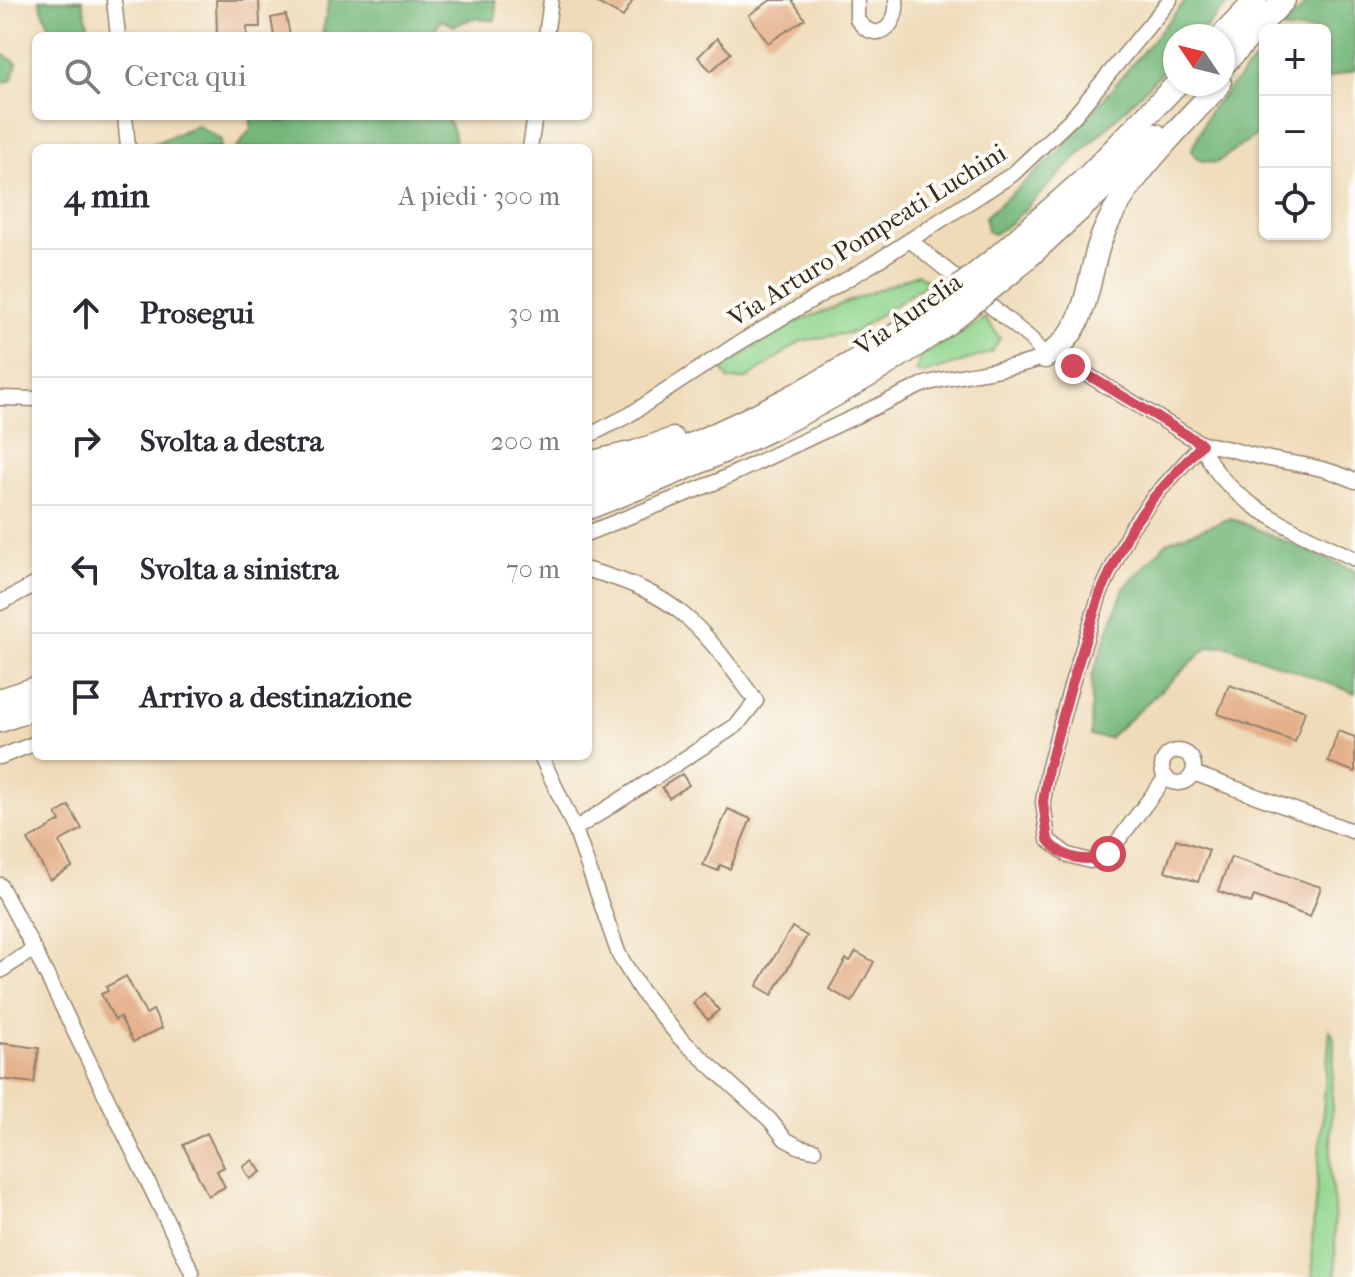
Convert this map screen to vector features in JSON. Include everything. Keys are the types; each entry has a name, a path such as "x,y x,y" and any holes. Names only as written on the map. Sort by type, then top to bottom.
{"highway":[{"path":"1233,24 1256,0"},
{"path":"1235,52 1284,0"},
{"path":"1272,24 1292,0"},
{"path":"1235,67 1259,39"},
{"name":"Via Aurelia","path":"1005,264 1165,96"},
{"name":"Via Aurelia","path":"592,506 690,468 784,424 867,377 1005,264 1097,194 1193,96"},
{"path":"1045,357 1067,341 1077,324 1100,241 1118,207 1160,150 1209,96"},
{"name":"Via Aurelia","path":"592,485 738,425 939,317"},
{"path":"592,462 665,442 770,398 827,379"},
{"path":"0,700 32,689"},
{"path":"0,721 32,709"}],"street":[{"path":"114,0 118,32"},
{"path":"547,32 551,0"},
{"path":"857,0 857,19 867,29 876,32 886,29 894,20 896,0"},
{"name":"Via Arturo Pompeati Luchini","path":"592,434 629,415 734,346 911,241 1013,174 1049,143 1170,0"},
{"path":"125,120 128,144"},
{"path":"531,144 534,120"},
{"path":"592,531 716,482 922,385 958,375 1022,365 1045,357 1031,339 911,241"},
{"path":"1073,366 1202,444 1327,469 1355,481"},
{"path":"0,398 32,399"},
{"path":"1202,444 1227,483 1256,507 1285,525 1355,559"},
{"path":"1166,777 1108,854 1090,861 1068,855 1048,840 1043,802 1048,770 1100,594 1131,528 1153,498 1202,444"},
{"path":"575,829 737,725 756,701 711,640 684,613 659,596 624,580 592,571"},
{"path":"0,603 32,586"},
{"path":"0,757 32,745"},
{"path":"1174,752 1184,752 1191,758 1193,773 1180,782 1166,777 1163,761 1174,752"},
{"path":"543,760 575,829 619,955 641,991 680,1038 770,1120 785,1139 814,1150"},
{"path":"1193,773 1355,832"},
{"path":"0,885 192,1272"},
{"path":"0,971 34,949"}],"green space":[{"path":"39,0 82,0 90,32 51,32"},
{"path":"329,0 495,0 494,21 473,18 454,26 441,19 434,32 323,32"},
{"path":"1186,0 1232,0 1209,24 1166,24"},
{"path":"1309,0 1355,0 1355,70 1331,77 1331,24 1287,24"},
{"path":"1163,27 1163,71 1012,222 994,234 987,231 985,217 1058,153"},
{"path":"0,52 17,63 12,80 0,84"},
{"path":"1259,56 1259,133 1216,163 1199,160 1191,151 1210,110 1223,96 1235,96 1235,82"},
{"path":"251,120 447,120 453,130 454,144 239,144 251,129"},
{"path":"197,125 221,140 221,144 153,144"},
{"path":"917,274 929,282 854,332 801,341 747,379 729,380 721,368 792,324"},
{"path":"985,318 1000,338 992,352 924,374 916,371 920,357"},
{"path":"1231,518 1355,571 1355,693 1225,645 1207,648 1109,738 1091,736 1092,676 1124,588 1168,541"},
{"path":"1330,1030 1334,1038 1330,1176 1336,1277 1313,1277 1312,1240"}],"building":[{"path":"216,0 259,0 260,27 247,27 247,32 217,32"},
{"path":"592,0 633,0 623,17"},
{"path":"771,0 792,0 805,19 768,43 749,15"},
{"path":"286,15 289,32 273,32 271,18"},
{"path":"717,38 731,53 711,71 698,57"},
{"path":"1229,685 1305,711 1295,742 1218,714"},
{"path":"1338,731 1355,737 1355,772 1328,762"},
{"path":"682,774 689,785 669,798 662,787"},
{"path":"69,806 82,829 59,842 72,867 50,880 28,840 60,821 56,814"},
{"path":"728,809 751,819 730,869 720,865 718,871 703,865"},
{"path":"1176,839 1209,850 1198,882 1165,871"},
{"path":"1231,857 1321,887 1310,917 1254,896 1251,903 1218,891"},
{"path":"792,927 807,936 772,995 757,986"},
{"path":"856,952 874,962 852,1002 829,989 846,959 850,961"},
{"path":"126,976 146,1014 153,1010 162,1028 133,1042 120,1017 115,1020 101,994 108,991 106,987"},
{"path":"704,993 719,1010 708,1020 693,1003"},
{"path":"0,1043 39,1048 34,1083 0,1079"},
{"path":"207,1133 224,1167 217,1171 225,1187 208,1196 183,1145"},
{"path":"253,1160 261,1172 250,1179 243,1167"}],"route":[{"path":"1073,366 1202,444 1153,498 1124,541 1100,594 1048,770 1043,802 1045,831 1052,846 1068,855 1090,861 1108,854"}]}
